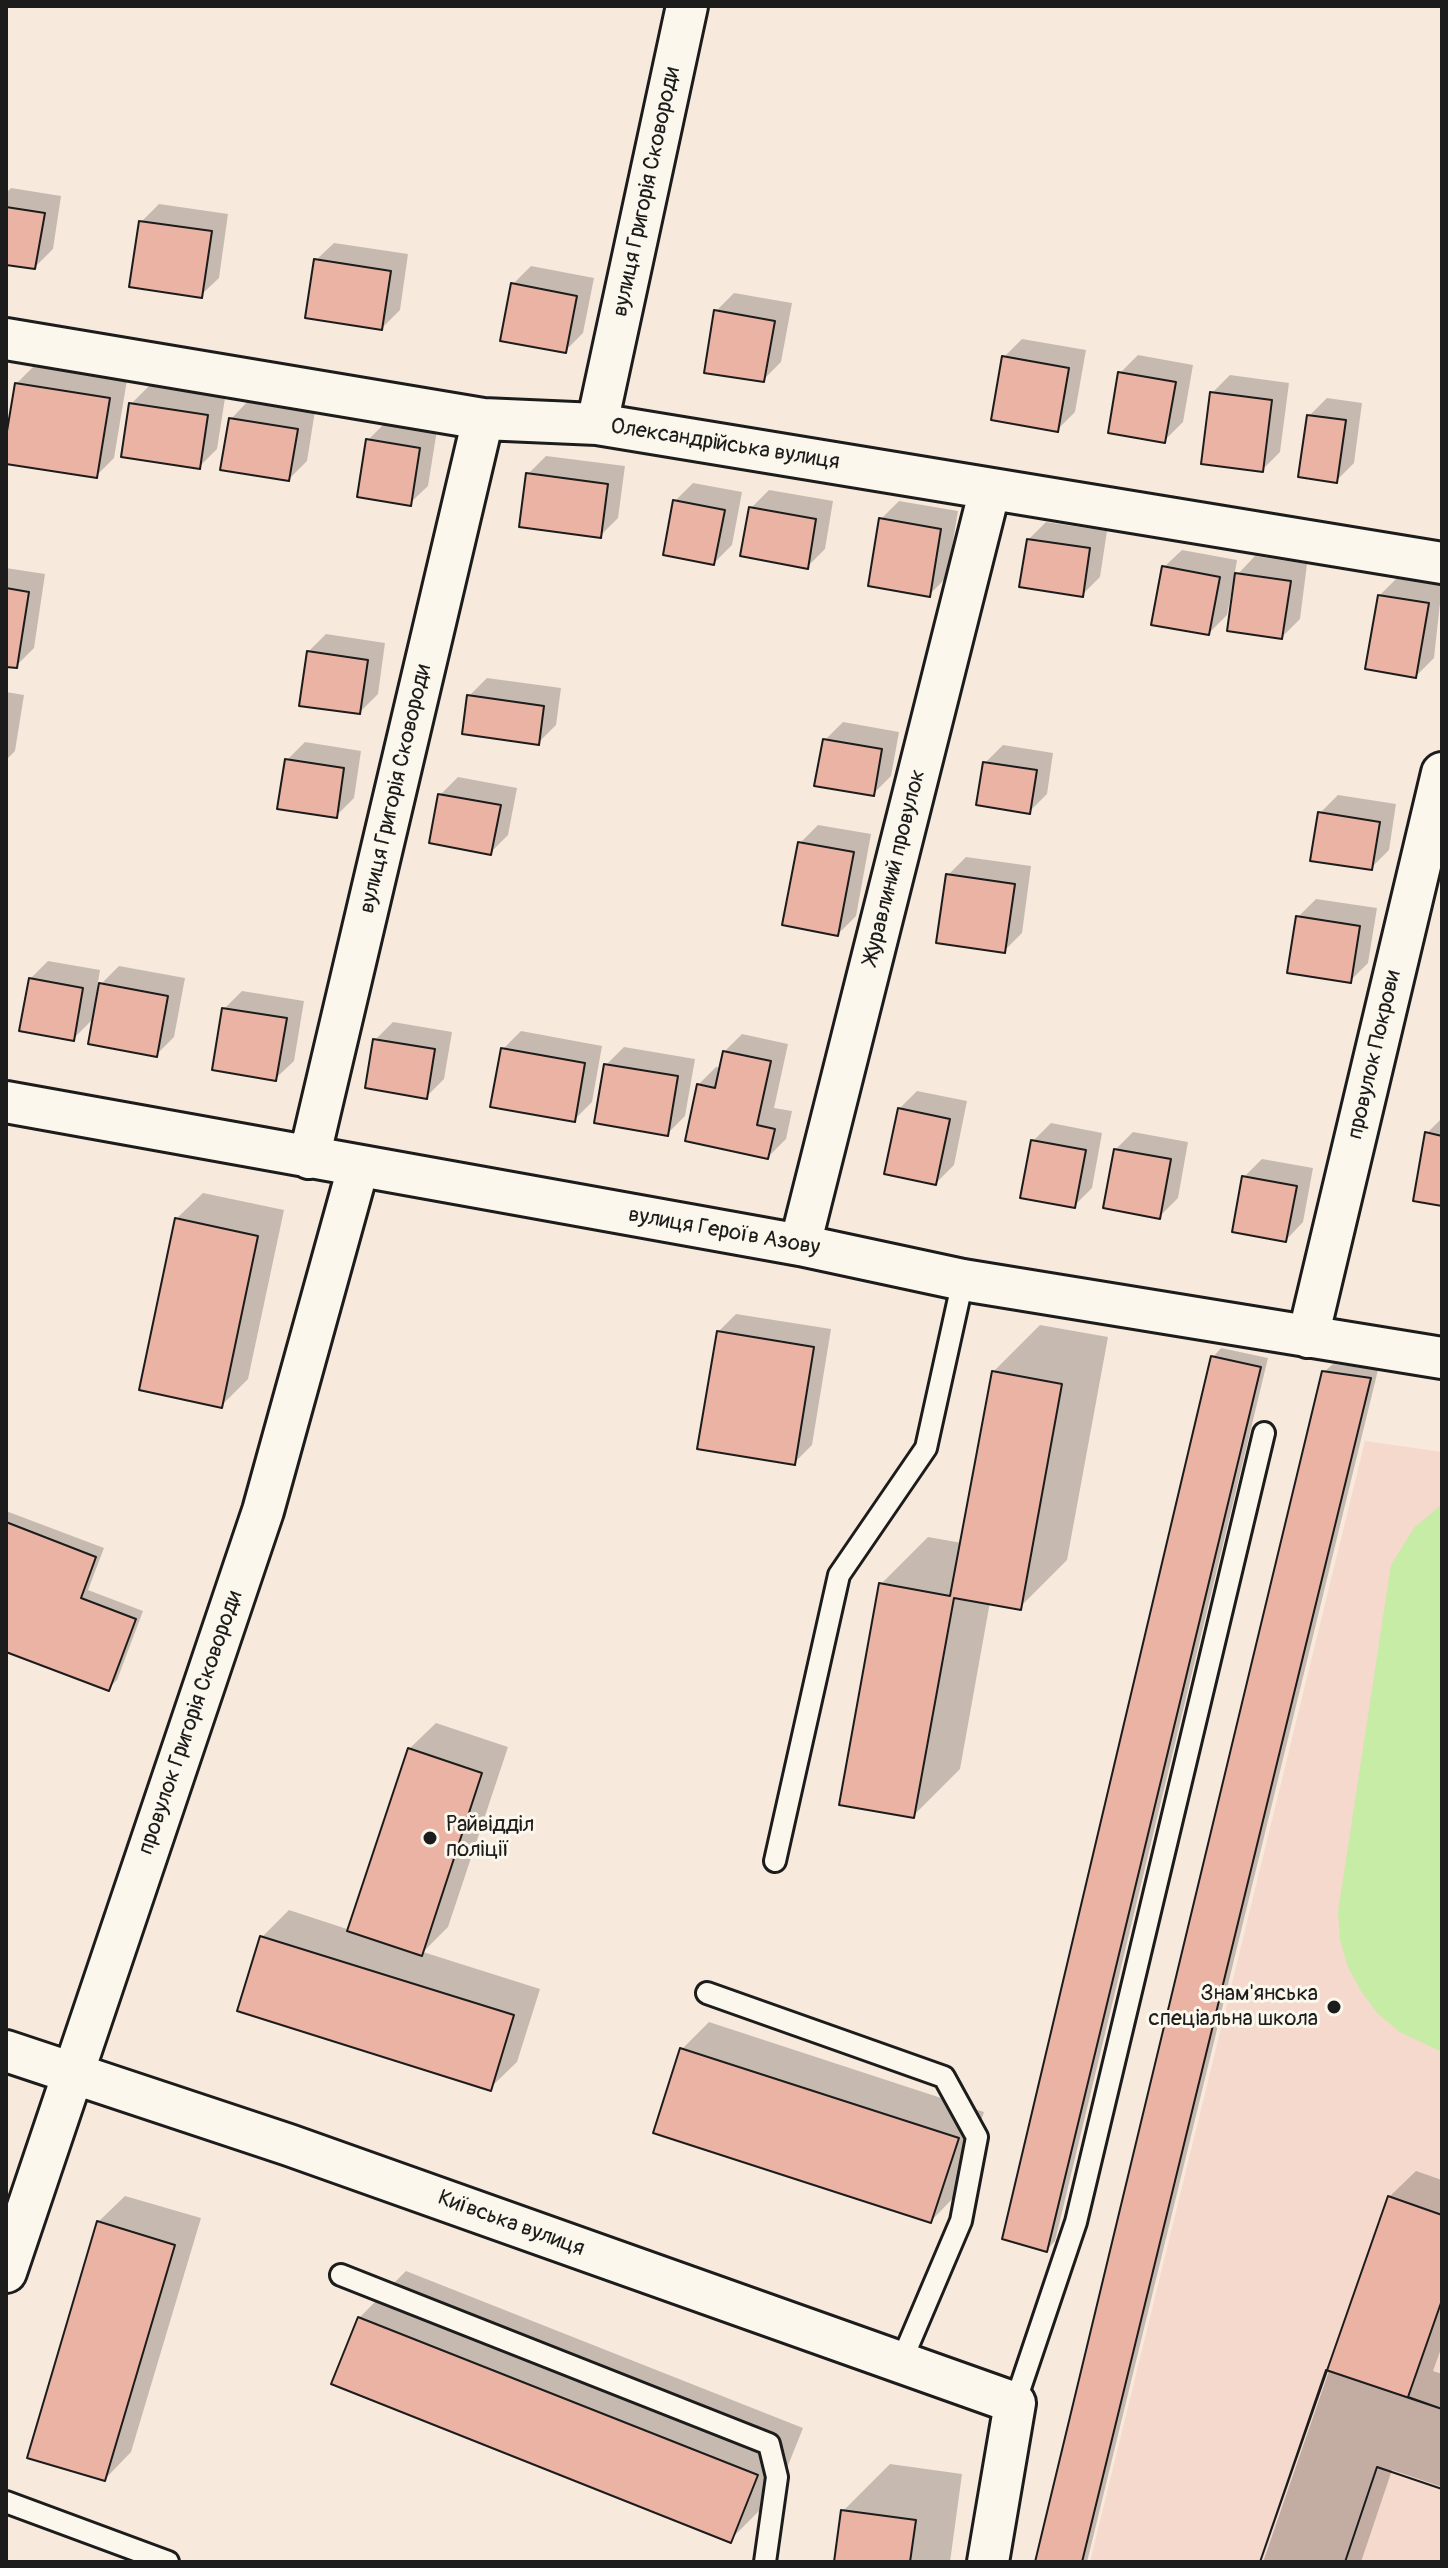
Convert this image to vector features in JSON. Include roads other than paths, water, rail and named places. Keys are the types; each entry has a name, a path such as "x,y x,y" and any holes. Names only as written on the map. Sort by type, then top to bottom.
{"street":[{"name":"вулиця Григорія Сковороди","path":"597,424 687,6"},
{"name":"Олександрійська вулиця","path":"6,339 483,419 597,424 1442,563"},
{"name":"вулиця Григорія Сковороди","path":"309,1158 483,419"},
{"name":"Журавлиний провулок","path":"800,1245 990,489"},
{"name":"провулок Покрови","path":"1308,1337 1442,773"},
{"name":"вулиця Героїв Азову","path":"6,1102 358,1168 800,1245 963,1280 1442,1358"},
{"name":"провулок Григорія Сковороди","path":"6,2272 70,2074 263,1511 358,1168"},
{"name":"Київська вулиця","path":"6,2051 289,2145 1015,2403"},
{"path":"988,2562 1015,2403"}],"lane":[{"path":"775,1861 839,1575 926,1448 963,1280"},
{"path":"1015,2403 1076,2222 1264,1433"},
{"path":"707,1993 944,2077 977,2137 961,2221 901,2362"},
{"path":"341,2275 769,2444 777,2477 765,2562"},
{"path":"6,2502 168,2562"}],"place":[{"name":"Райвідділ поліції","path":"430,1838"},
{"name":"Знам'янська спеціальна школа","path":"1334,2007"}]}
